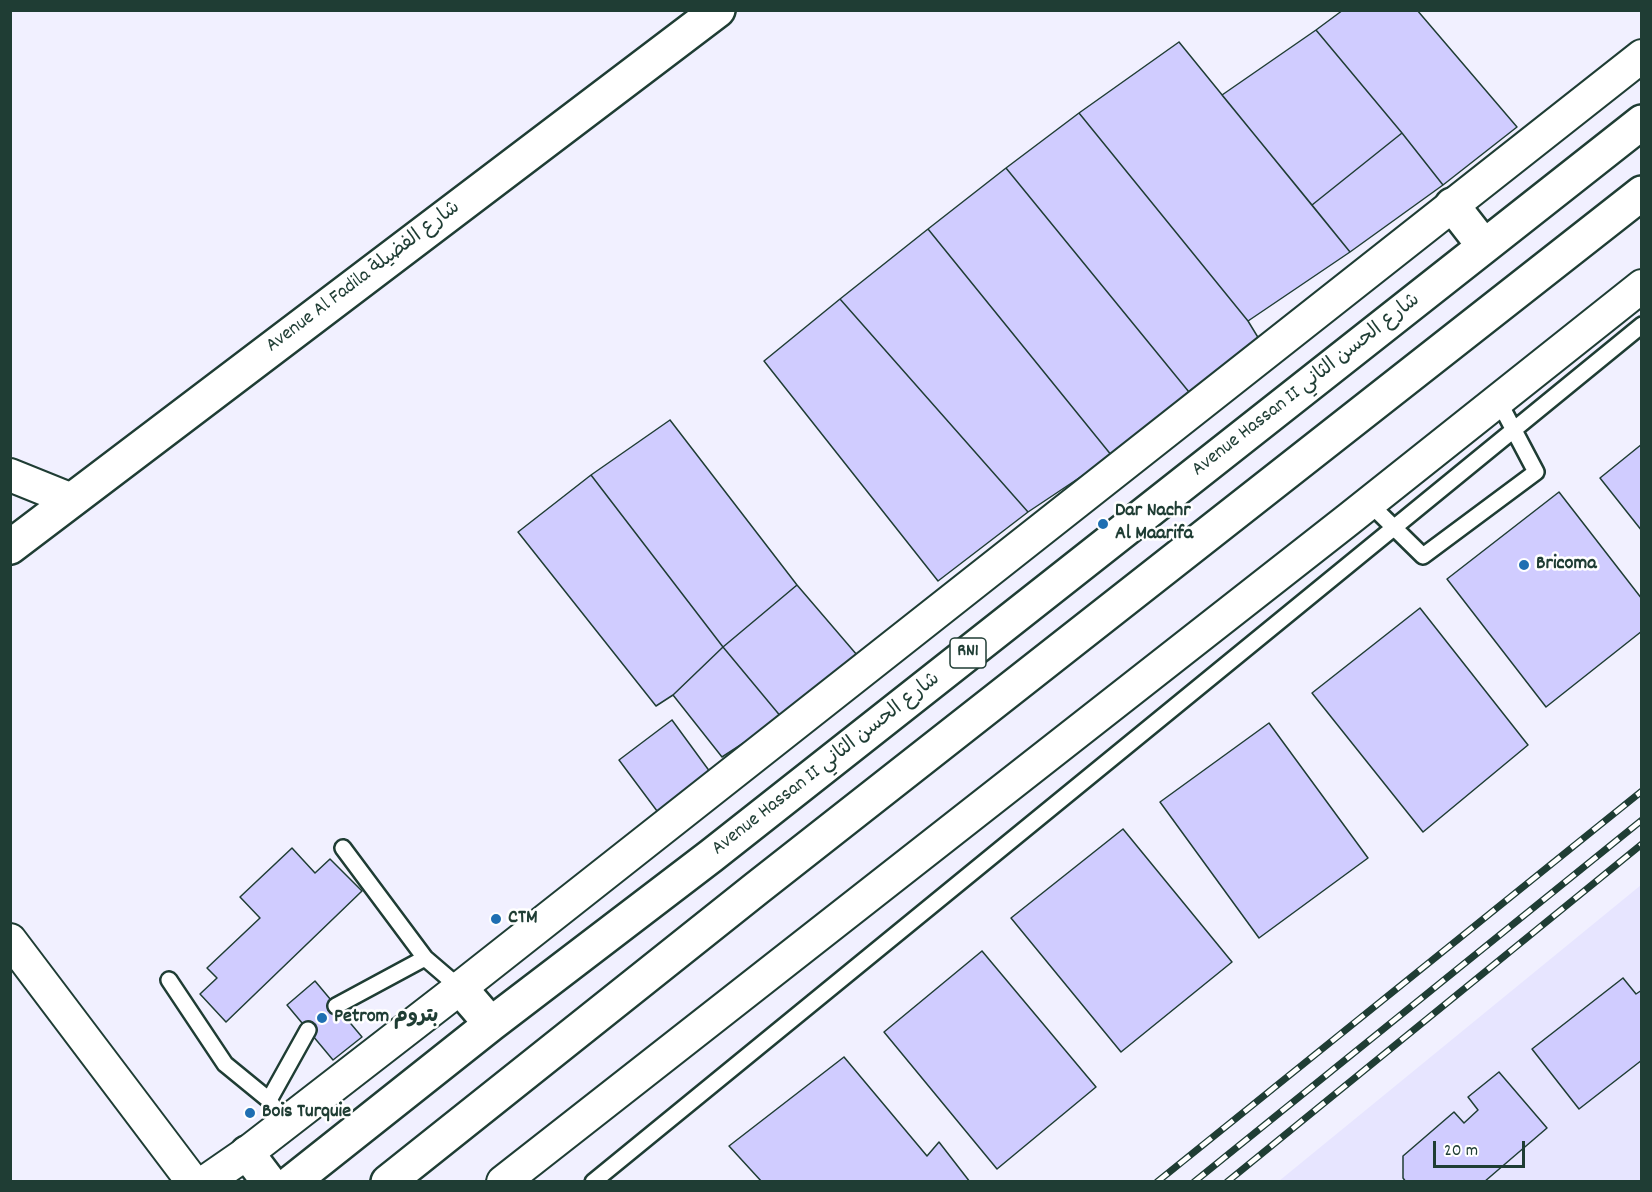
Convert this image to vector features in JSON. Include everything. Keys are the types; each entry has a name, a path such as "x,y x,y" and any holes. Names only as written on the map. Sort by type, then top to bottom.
{"main road":[{"name":"Avenue Al Fadila شارع الفضيلة","path":"10,546 718,10"},
{"name":"Avenue Hassan II شارع الحسن الثاني","path":"292,1182 491,1024 711,856 1641,122"},
{"path":"388,1182 776,873 1641,193"},
{"path":"1452,206 1484,246"},
{"path":"460,988 491,1024"},
{"path":"247,1153 269,1182"}],"street":[{"path":"205,1182 247,1153 276,1113 460,988 1641,56"},
{"path":"503,1182 1369,503 1641,286"},
{"path":"10,475 72,500"},
{"path":"10,940 193,1182"}],"lane":[{"path":"593,1182 1641,325"},
{"path":"1369,503 1423,556 1536,472 1498,400"},
{"path":"343,848 425,958 460,988"},
{"path":"336,1006 425,958"},
{"path":"169,980 225,1064 276,1113 308,1030"}],"shaded area":[{"path":"1641,885 1641,1181 1279,1181"}],"building":[{"path":"1343,10 1417,10 1517,127 1443,185 1316,30"},
{"path":"1316,30 1402,133 1312,205 1222,95"},
{"path":"1179,42 1350,252 1248,321 1079,113"},
{"path":"1079,113 1248,321 1259,339 1189,392 1006,168"},
{"path":"1402,133 1443,185 1350,252 1312,205"},
{"path":"1006,168 1189,392 1112,456 928,229"},
{"path":"928,229 1112,456 1028,512 840,299"},
{"path":"840,299 1028,512 938,581 764,361"},
{"path":"670,420 797,585 723,647 591,475"},
{"path":"1642,444 1642,531 1600,478"},
{"path":"591,475 723,647 673,695 656,706 518,532"},
{"path":"1559,492 1642,599 1642,631 1546,707 1447,579"},
{"path":"797,585 857,655 782,718 723,647"},
{"path":"1420,608 1528,745 1423,832 1312,693"},
{"path":"723,647 782,718 722,757 673,695"},
{"path":"672,720 713,776 660,815 619,760"},
{"path":"1269,723 1368,858 1259,938 1160,802"},
{"path":"1123,829 1232,962 1121,1052 1011,918"},
{"path":"292,848 315,873 330,859 362,891 226,1022 200,994 217,978 207,968 260,918 240,897"},
{"path":"982,951 1096,1087 997,1169 884,1032"},
{"path":"1623,978 1636,994 1642,990 1642,1060 1579,1109 1532,1049"},
{"name":"Petrom بتروم","path":"315,981 362,1037 333,1060 287,1005"},
{"path":"844,1057 927,1156 939,1142 970,1182 762,1182 729,1146"},
{"path":"1499,1072 1547,1128 1484,1182 1406,1182 1403,1178 1403,1156 1454,1112 1464,1123 1478,1110 1468,1097"}],"railway":[{"path":"1157,1182 1642,791"},
{"path":"1194,1182 1642,820"},
{"path":"1227,1182 1642,844"}],"place":[{"name":"Dar Nachr Al Maarifa","path":"1103,524"},
{"name":"Bricoma","path":"1524,565"},
{"name":"CTM","path":"496,919"},
{"name":"Petrom بتروم","path":"322,1018"},
{"name":"Bois Turquie","path":"250,1113"}]}
